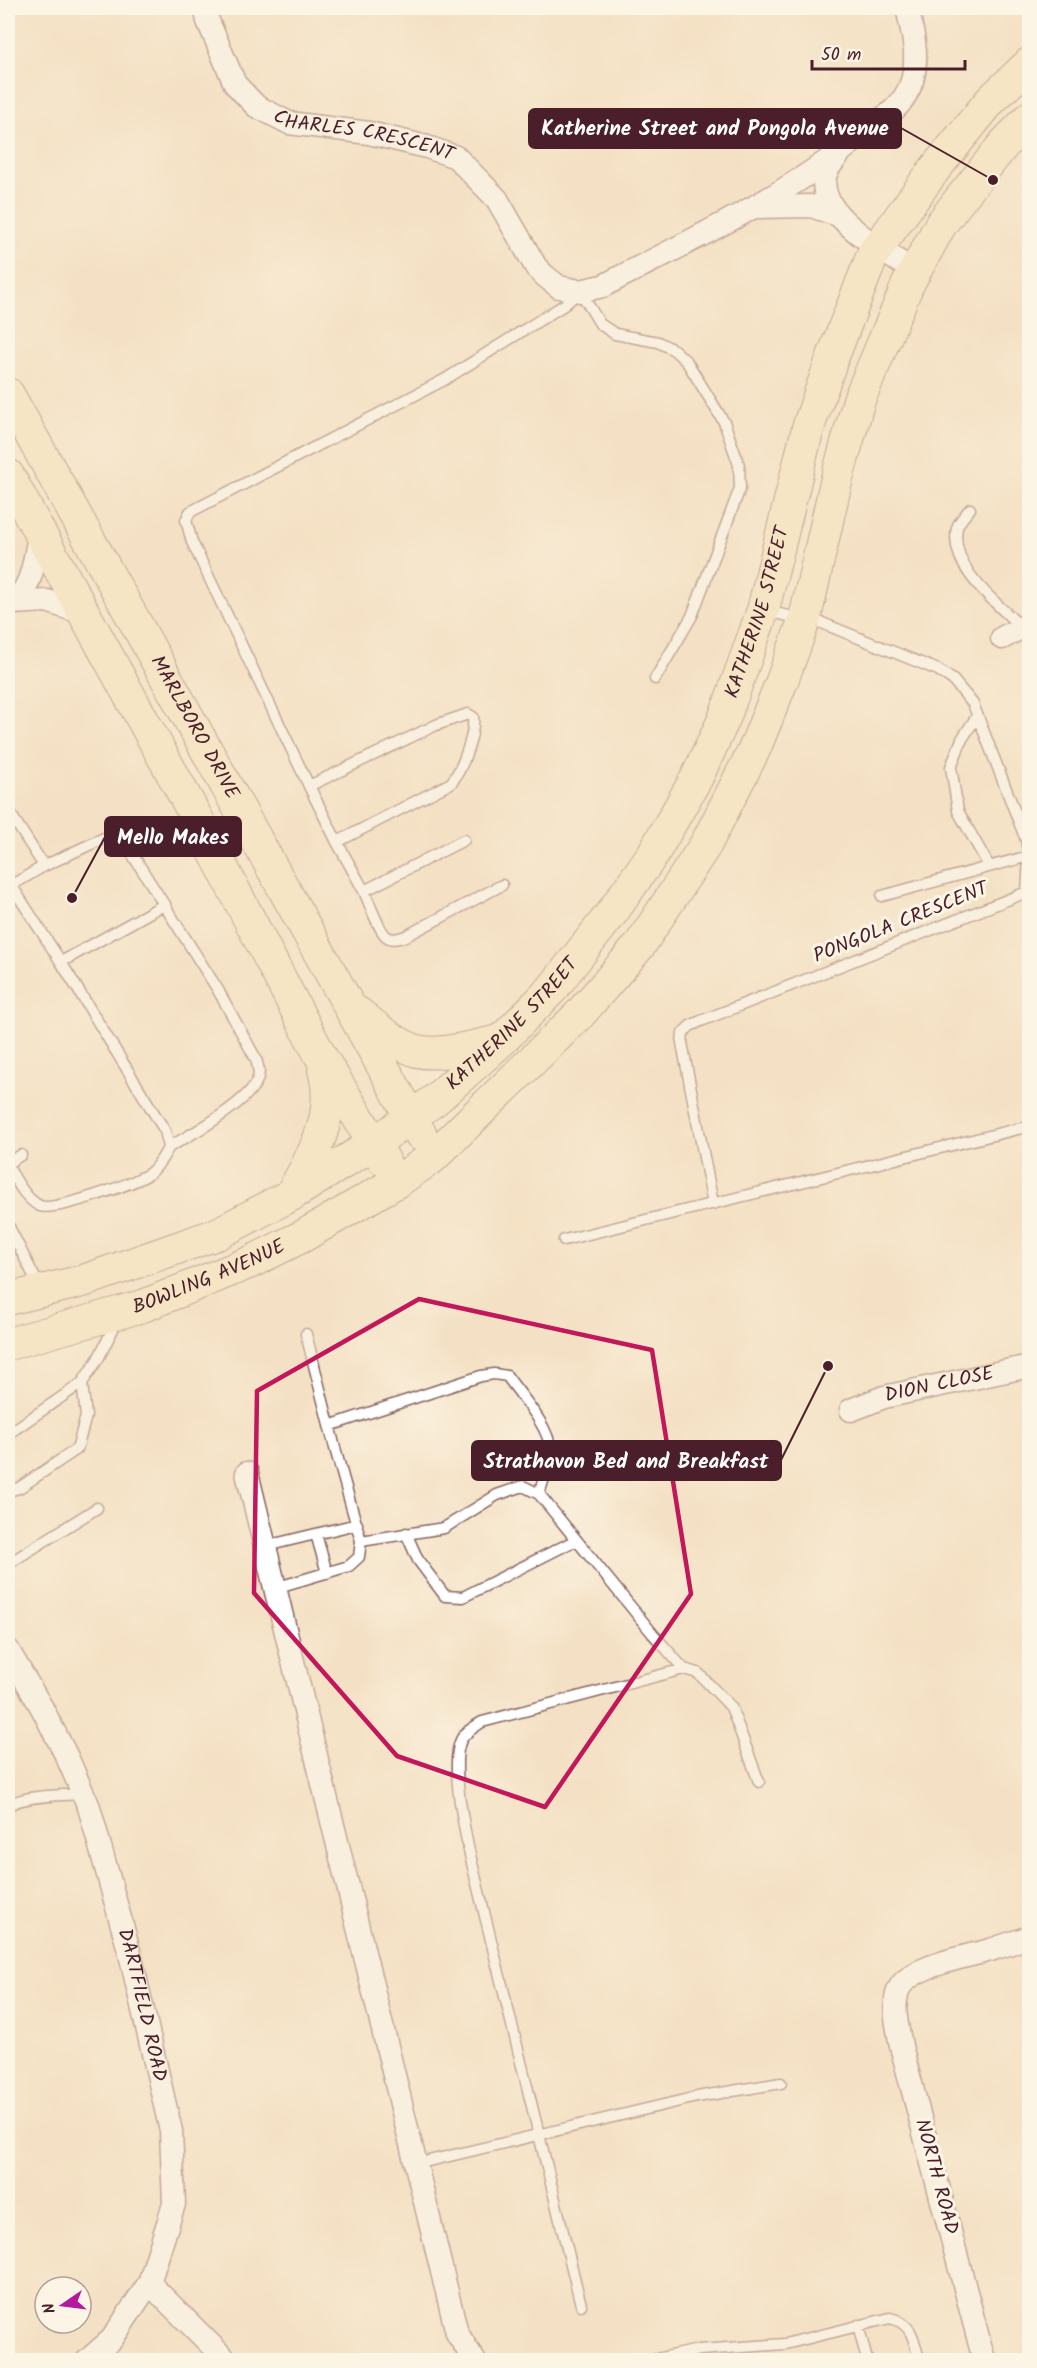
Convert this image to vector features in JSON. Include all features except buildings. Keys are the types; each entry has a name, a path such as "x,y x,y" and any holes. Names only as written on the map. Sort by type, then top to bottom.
{"main road":[{"name":"KATHERINE STREET","path":"373,1144 435,1100 501,1041 552,989 611,914 653,854 697,777 724,719 763,610 808,428 832,359 878,246 934,170 991,100 1029,63"},
{"name":"KATHERINE STREET","path":"398,1181 433,1156 579,1015 640,945 706,844 739,782 778,691 805,618 836,482 859,400 884,337 941,224 1005,143 1029,117"},
{"name":"MARLBORO DRIVE","path":"8,394 433,1156"},
{"name":"MARLBORO DRIVE","path":"8,474 194,813 320,1055 398,1181"},
{"path":"350,1007 386,1036 418,1051 456,1050 501,1041"},
{"path":"291,1196 311,1158 324,1127 329,1106 326,1077 320,1055"},
{"name":"BOWLING AVENUE","path":"8,1299 83,1281 217,1234 291,1196 373,1144"},
{"name":"BOWLING AVENUE","path":"14,1344 143,1306 251,1262 303,1236 398,1181"}],"street":[{"name":"CHARLES CRESCENT","path":"204,8 235,84 256,106 289,123 369,133 428,147 456,158 497,199 540,271 559,287 580,291"},
{"path":"580,291 603,286 753,207 840,153 891,113 906,95 913,76 915,57 907,8"},
{"path":"840,153 827,170 825,183 826,194 838,215 856,233 915,272"},
{"path":"753,207 811,206 838,215"},
{"path":"10,605 24,591 33,569 39,534"},
{"path":"10,605 47,602 86,614"},
{"name":"DION CLOSE","path":"850,1410 884,1397 1029,1366"},
{"path":"247,1473 457,2333 457,2361"},
{"name":"DARTFIELD ROAD","path":"8,1650 68,1758 100,1844 130,1954 171,2131 174,2204 149,2283 112,2339 88,2361"},
{"name":"NORTH ROAD","path":"984,2361 902,2046 896,2008 898,1991 906,1979 943,1962 1029,1936"},
{"path":"149,2283 226,2361"},
{"path":"457,2333 474,2361"}],"lane":[{"path":"502,885 406,936 394,939 387,936 309,786 197,553 186,520 190,512 444,380 564,305 580,291 600,324 615,334 657,342 674,350 687,362 724,422 739,465 740,488 692,616 655,679"},
{"path":"970,509 957,527 958,556 967,571 1018,629"},
{"name":"PONGOLA CRESCENT","path":"713,1204 682,1033 701,1021 1028,896 1029,856 1026,840 973,704 963,690 938,670 822,623 763,610"},
{"path":"309,786 436,725 468,714 473,717 474,726 459,774 451,783 338,842"},
{"path":"977,716 962,739 951,767 958,811 990,867"},
{"path":"8,810 44,866"},
{"path":"21,1155 8,1165 30,1200 43,1208 135,1183 153,1172 169,1147 204,1127 248,1094 256,1083 259,1069 218,990 165,904 122,838 104,838 10,882 165,1131 169,1147"},
{"path":"364,891 464,840"},
{"path":"882,896 1029,856"},
{"path":"61,962 165,904"},
{"path":"564,1240 1029,1126"},
{"path":"8,1225 41,1291"},
{"path":"8,1434 82,1383 98,1359 122,1312"},
{"path":"275,1588 349,1566 357,1561 361,1552 357,1524 306,1334"},
{"path":"329,1426 481,1376 494,1374 507,1377 545,1430 550,1446 549,1461 539,1494"},
{"path":"8,1491 19,1488 77,1449 86,1416 82,1383"},
{"path":"361,1541 444,1528 497,1495 523,1486 539,1494 634,1612 684,1669"},
{"path":"8,1564 98,1508"},
{"path":"266,1546 357,1524"},
{"path":"406,1533 418,1560 445,1596 463,1597 576,1540"},
{"path":"316,1534 327,1572"},
{"path":"581,2305 468,1851 460,1802 457,1750 461,1738 482,1722 684,1669 698,1673 731,1707 759,1782"},
{"path":"8,1806 25,1800 83,1794"},
{"path":"416,2164 697,2097 781,2083"},
{"path":"651,2361 699,2350 785,2343 890,2318 899,2320 908,2326 919,2361"},
{"path":"858,2325 867,2361"}],"highlighted area":[{"path":"419,1299 652,1350 691,1594 545,1807 397,1756 254,1593 257,1391"}],"place":[{"name":"Katherine Street and Pongola Avenue","path":"993,180"},
{"name":"Mello Makes","path":"72,898"},
{"name":"Strathavon Bed and Breakfast","path":"828,1366"}]}
